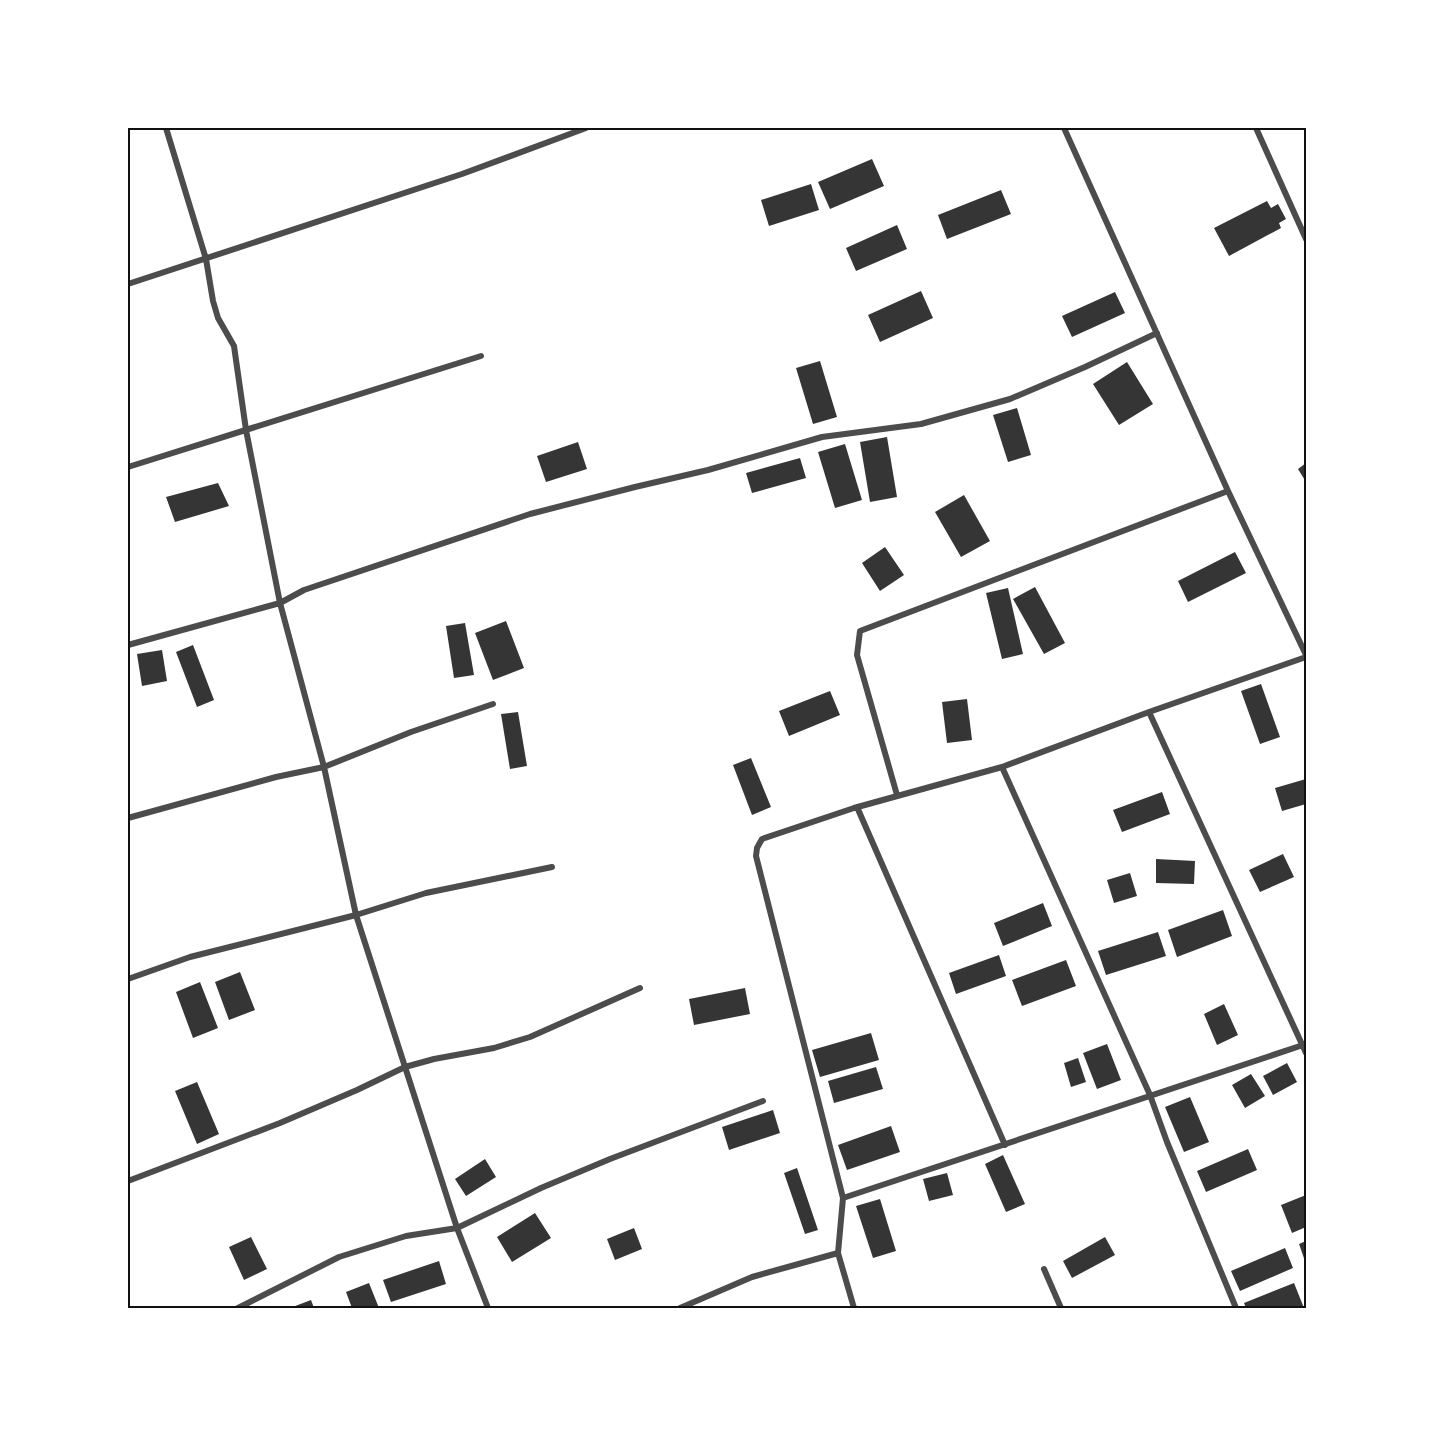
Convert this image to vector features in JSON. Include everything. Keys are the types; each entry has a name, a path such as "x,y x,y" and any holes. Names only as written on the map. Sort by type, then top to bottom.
{"street":[{"path":"166,128 206,260 218,318 234,346 246,430 280,603 324,767 356,915 457,1228 489,1308"},
{"path":"128,284 462,174 586,128"},
{"path":"854,1308 838,1253 843,1198 756,856 762,839 897,795 1002,767 1306,656 1228,491 1064,128"},
{"path":"1256,128 1306,239"},
{"path":"128,645 280,603 304,590 530,514 708,470 822,437 921,424 1010,399 1157,333"},
{"path":"128,467 481,356"},
{"path":"897,795 857,656 860,631 1228,491"},
{"path":"128,818 276,777 324,767 411,732 493,704"},
{"path":"1149,712 1305,1044 1306,1053"},
{"path":"1002,767 1150,1095 1236,1308"},
{"path":"857,807 1005,1145"},
{"path":"128,979 190,957 356,915 426,893 552,867"},
{"path":"128,1181 280,1123 405,1067 494,1048 530,1037 640,988"},
{"path":"843,1198 1305,1044"},
{"path":"238,1308 339,1257 406,1236 457,1228 541,1188 610,1159 763,1101"},
{"path":"680,1308 752,1277 838,1253"},
{"path":"1044,1269 1061,1308"}],"building":[{"path":"872,159 884,186 830,209 818,182"},
{"path":"811,184 819,210 769,226 761,200"},
{"path":"1001,190 1011,214 947,239 938,215"},
{"path":"1267,201 1271,208 1278,204 1286,219 1279,223 1281,228 1229,256 1214,228"},
{"path":"897,225 907,249 856,271 846,248"},
{"path":"921,291 933,318 880,342 868,315"},
{"path":"1115,292 1125,313 1072,337 1062,316"},
{"path":"820,361 837,417 813,424 796,368"},
{"path":"1127,362 1153,404 1119,425 1093,384"},
{"path":"1017,408 1031,455 1008,462 993,415"},
{"path":"887,437 897,497 870,502 860,442"},
{"path":"578,442 587,469 546,482 537,456"},
{"path":"845,444 862,500 835,508 818,452"},
{"path":"800,458 806,478 752,493 746,473"},
{"path":"1306,463 1306,482 1298,469"},
{"path":"218,483 229,506 175,522 166,497"},
{"path":"964,495 990,541 961,557 935,512"},
{"path":"885,547 904,575 880,591 862,563"},
{"path":"1235,552 1246,573 1188,602 1178,581"},
{"path":"1035,587 1065,643 1044,654 1013,599"},
{"path":"1008,588 1023,654 1002,659 986,593"},
{"path":"506,621 524,668 493,680 475,633"},
{"path":"465,623 474,675 454,678 446,626"},
{"path":"193,645 214,700 197,707 176,652"},
{"path":"162,650 167,681 142,686 137,654"},
{"path":"1261,684 1280,737 1260,744 1241,691"},
{"path":"830,691 840,715 789,736 779,711"},
{"path":"967,699 972,740 947,743 942,702"},
{"path":"518,712 527,766 510,769 501,714"},
{"path":"751,758 771,807 752,815 733,765"},
{"path":"1306,779 1306,804 1282,811 1275,788"},
{"path":"1162,792 1170,814 1122,832 1113,810"},
{"path":"1283,854 1294,877 1260,892 1249,870"},
{"path":"1156,859 1195,861 1194,884 1156,883"},
{"path":"1130,873 1137,896 1114,903 1107,880"},
{"path":"1043,903 1052,926 1003,946 994,923"},
{"path":"1223,910 1232,936 1177,957 1168,930"},
{"path":"1158,932 1166,956 1106,975 1098,951"},
{"path":"999,955 1006,976 956,994 949,973"},
{"path":"1066,960 1076,986 1022,1006 1012,980"},
{"path":"240,972 255,1010 229,1020 215,982"},
{"path":"200,982 218,1028 193,1038 176,992"},
{"path":"745,988 750,1014 694,1025 689,999"},
{"path":"1224,1004 1238,1035 1217,1045 1204,1014"},
{"path":"871,1033 879,1060 820,1077 812,1050"},
{"path":"1107,1044 1121,1080 1097,1089 1083,1053"},
{"path":"1078,1058 1086,1082 1071,1087 1064,1063"},
{"path":"1287,1063 1297,1082 1273,1095 1263,1076"},
{"path":"876,1067 883,1089 834,1103 828,1081"},
{"path":"1251,1074 1265,1096 1245,1108 1232,1085"},
{"path":"197,1082 219,1134 197,1144 175,1091"},
{"path":"1190,1097 1209,1142 1184,1152 1165,1107"},
{"path":"773,1110 780,1133 729,1150 722,1127"},
{"path":"891,1126 900,1152 847,1170 838,1145"},
{"path":"1248,1149 1257,1170 1206,1192 1197,1171"},
{"path":"1003,1155 1025,1204 1006,1212 985,1164"},
{"path":"485,1159 496,1177 466,1196 455,1179"},
{"path":"797,1168 818,1230 805,1234 784,1173"},
{"path":"947,1173 953,1195 929,1201 923,1179"},
{"path":"1306,1195 1306,1227 1292,1233 1281,1205"},
{"path":"880,1199 896,1251 873,1258 856,1206"},
{"path":"535,1213 551,1238 512,1262 497,1237"},
{"path":"634,1228 642,1249 615,1260 607,1239"},
{"path":"251,1237 267,1269 244,1280 229,1247"},
{"path":"1105,1237 1115,1255 1072,1278 1063,1261"},
{"path":"1306,1241 1306,1264 1299,1244"},
{"path":"1285,1248 1293,1268 1240,1291 1231,1271"},
{"path":"439,1261 446,1284 391,1302 383,1280"},
{"path":"369,1283 379,1308 352,1308 346,1292"},
{"path":"1294,1283 1304,1308 1246,1308 1244,1303"},
{"path":"311,1300 314,1308 290,1308"}]}
